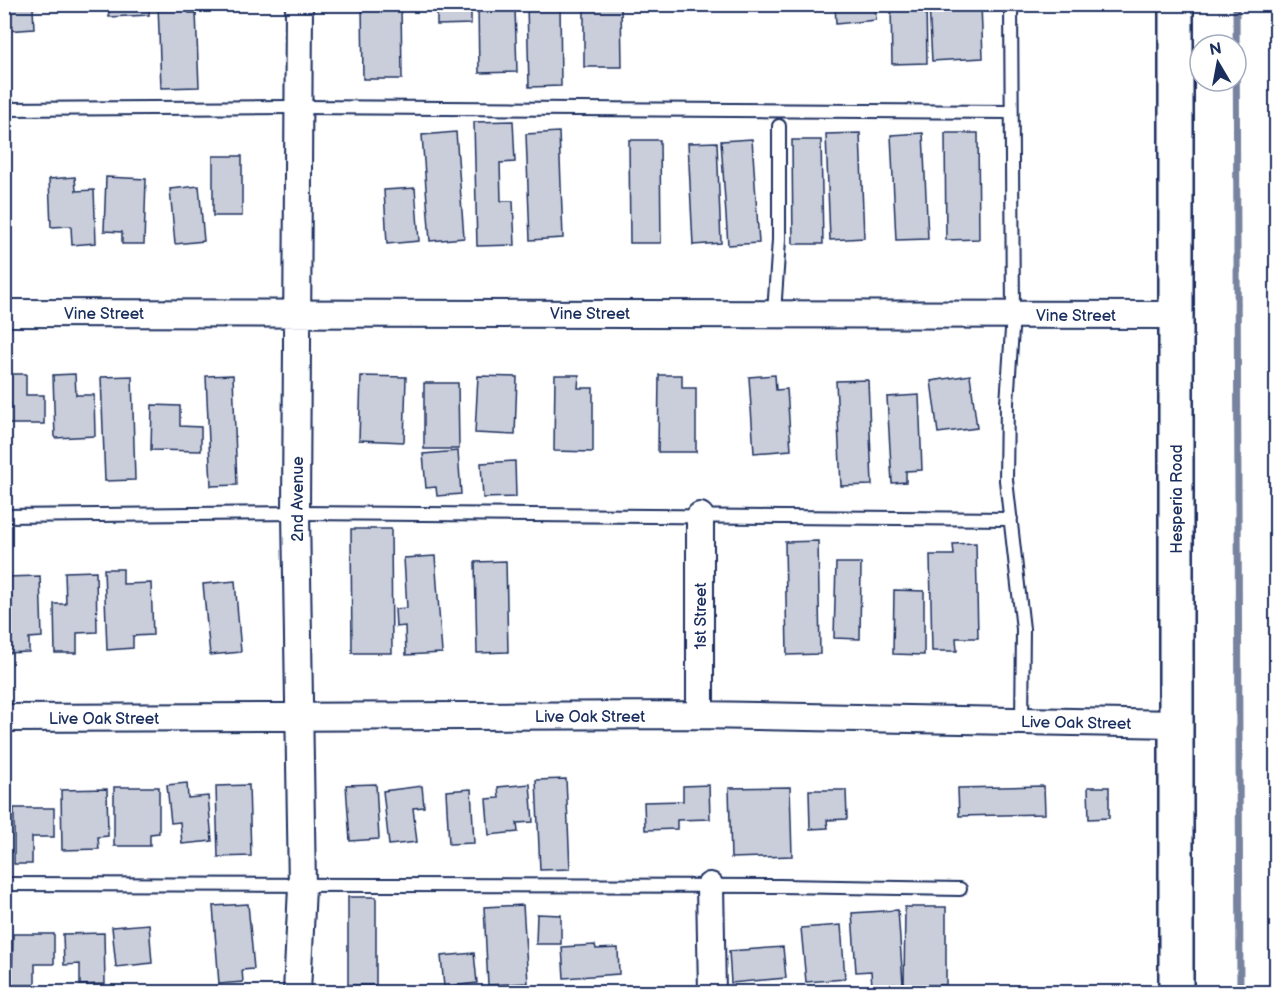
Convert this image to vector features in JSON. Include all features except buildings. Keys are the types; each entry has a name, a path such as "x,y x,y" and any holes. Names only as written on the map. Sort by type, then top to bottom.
{"main road":[{"name":"Hesperia Road","path":"1176,4 1176,993"}],"street":[{"name":"2nd Avenue","path":"297,993 302,887 296,513 299,4"},
{"name":"Vine Street","path":"4,313 1176,315"},
{"name":"1st Street","path":"700,516 700,715"},
{"name":"Live Oak Street","path":"4,718 700,715 1176,724"},
{"path":"710,886 712,993"}],"lane":[{"path":"1011,4 1013,315 1006,480 1023,629 1022,721"},
{"path":"4,109 298,107 1010,112"},
{"path":"774,313 779,240 779,126"},
{"path":"4,516 296,513 1011,519"},
{"path":"4,884 960,889"}],"waterway":[{"path":"1236,4 1240,992"}]}
